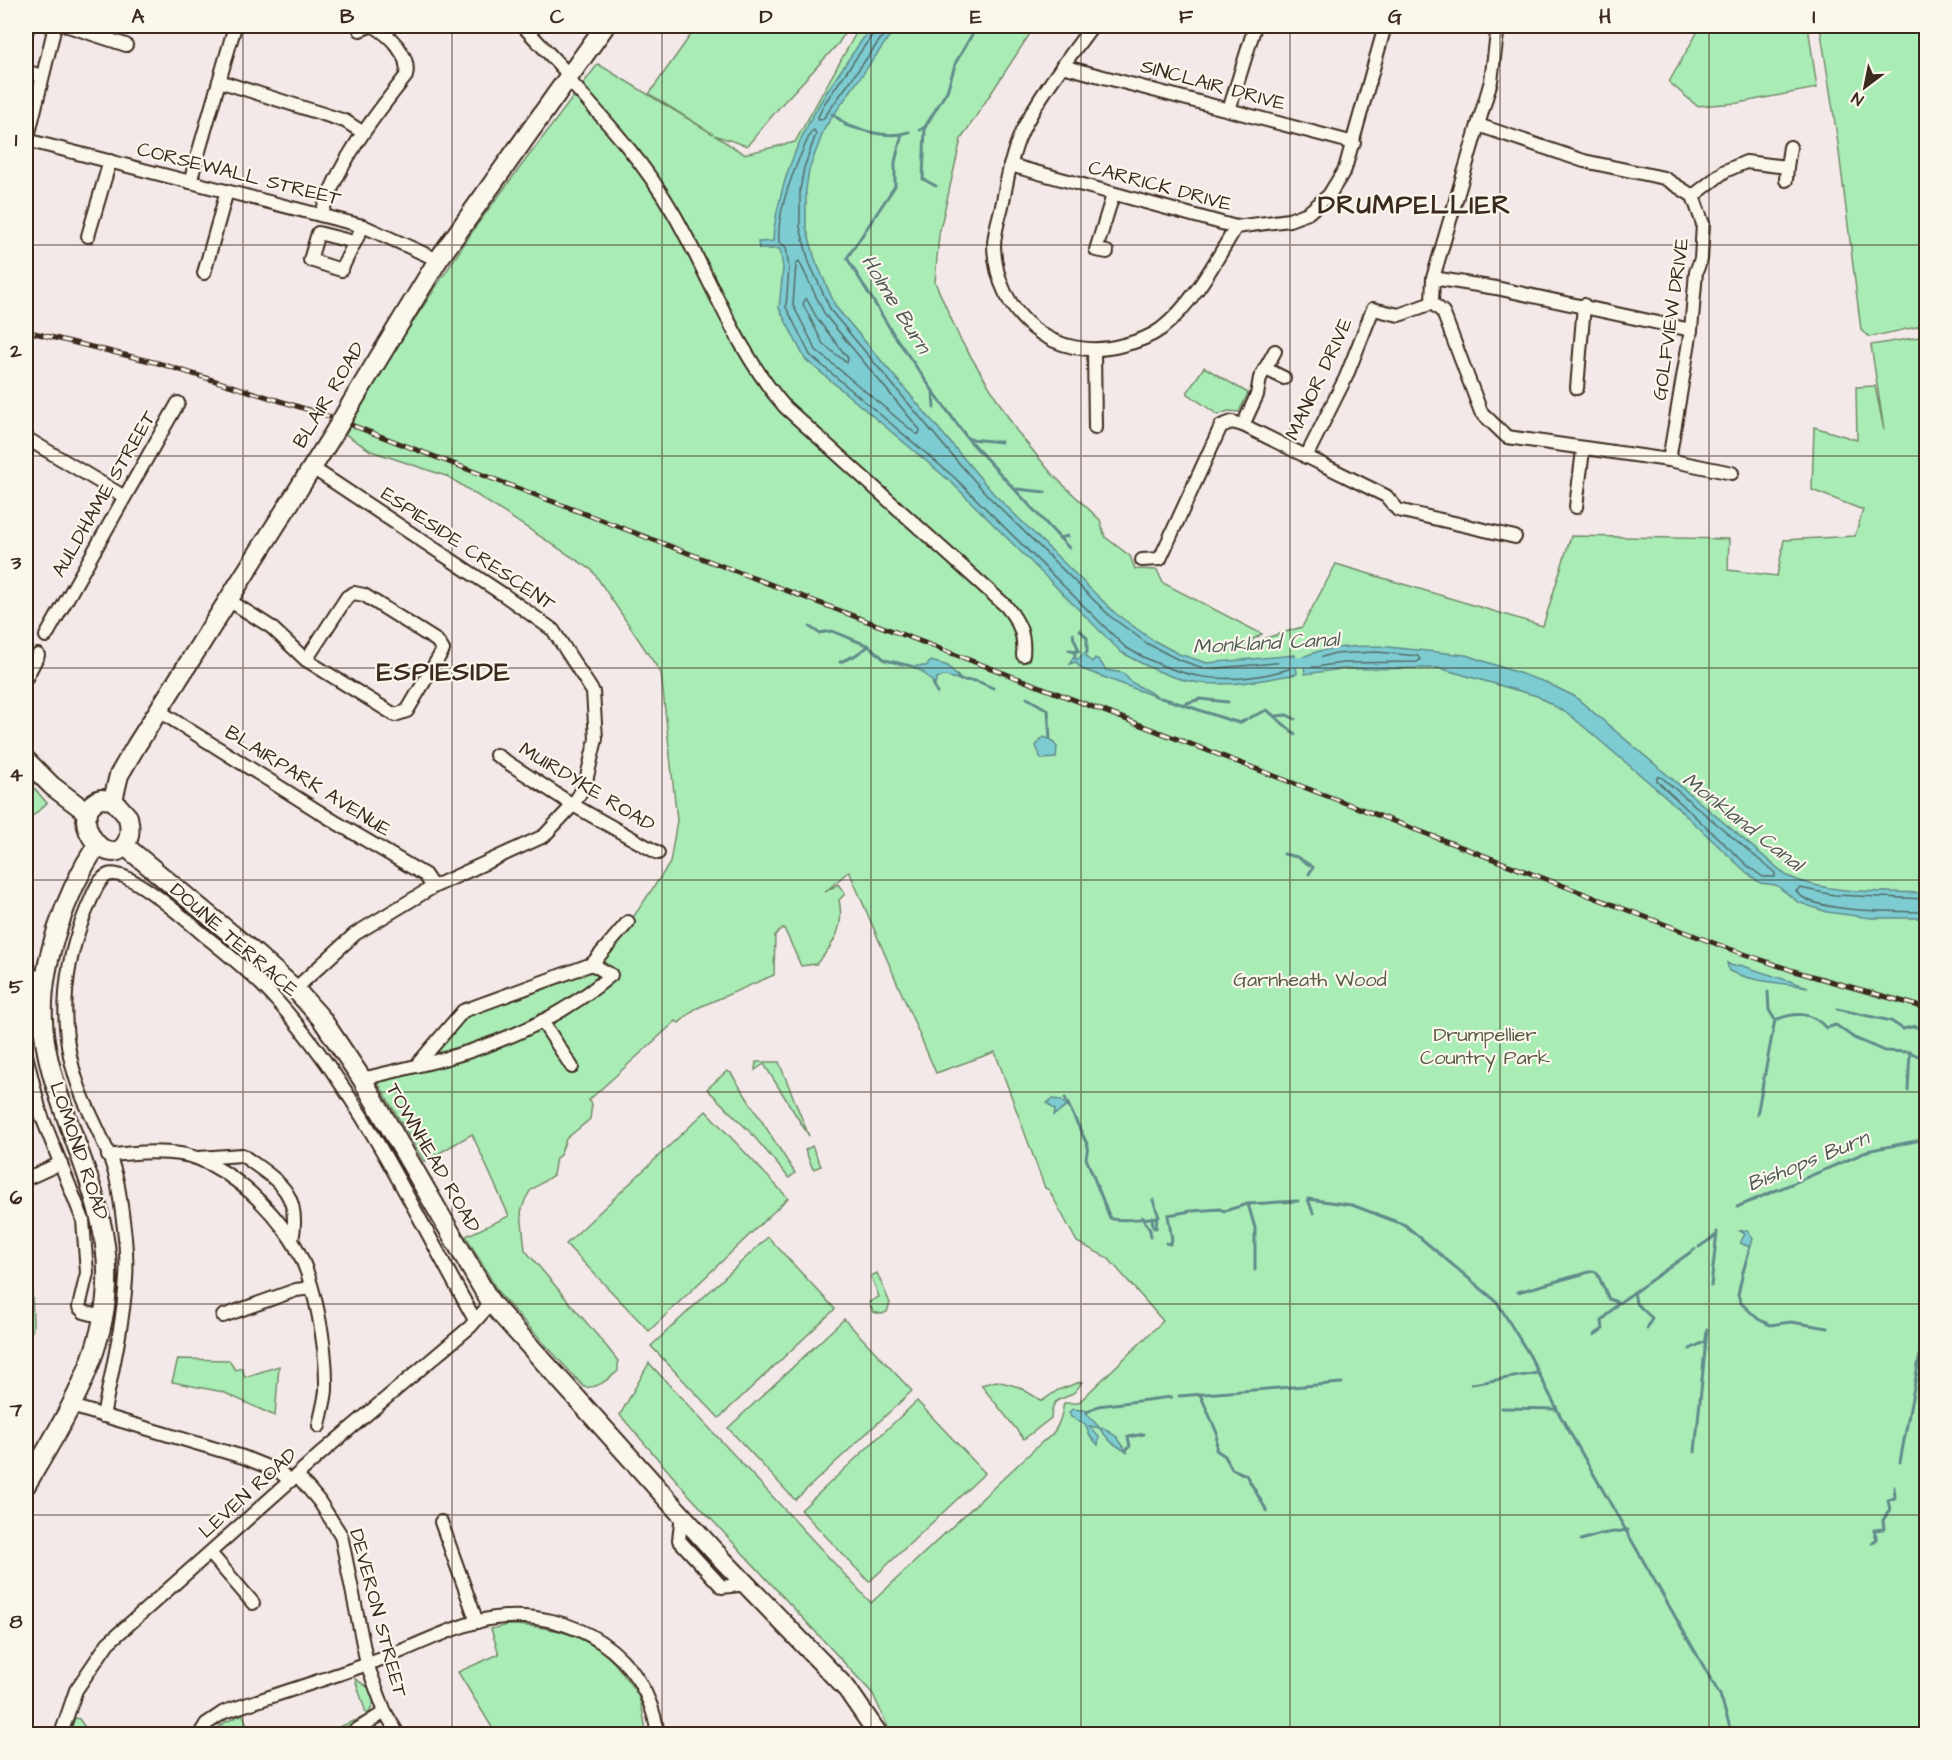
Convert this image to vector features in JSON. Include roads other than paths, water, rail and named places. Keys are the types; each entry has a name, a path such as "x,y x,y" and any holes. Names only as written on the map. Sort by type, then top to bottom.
{"street":[{"path":"26,33 28,26"},
{"path":"26,140 55,26"},
{"path":"68,26 126,45"},
{"path":"190,182 235,26"},
{"path":"523,26 635,155 673,212 762,382 785,407 1006,606 1021,626 1023,655"},
{"name":"BLAIR ROAD","path":"113,800 119,775 230,602 438,260 605,26"},
{"path":"1092,26 1062,66 1022,131 1010,165 994,243 1001,286 1021,317 1037,332 1057,343 1094,351 1138,341 1160,329 1200,284 1236,227"},
{"path":"1229,110 1255,26"},
{"name":"CARRICK DRIVE","path":"1010,165 1236,227 1289,220 1308,213 1329,195 1346,169 1385,26"},
{"path":"1498,26 1491,81 1433,278 1432,303 1443,312 1481,412 1498,431 1507,437 1583,450 1669,460 1732,473"},
{"path":"321,215 336,177 362,132 406,76 407,69 403,54 368,27"},
{"name":"SINCLAIR DRIVE","path":"1062,66 1354,143"},
{"path":"26,71 41,76"},
{"path":"219,81 345,121 362,132"},
{"path":"1478,125 1584,161 1664,178 1694,196 1725,171 1746,162 1786,173 1790,147"},
{"name":"CORSEWALL STREET","path":"26,140 363,226 438,260"},
{"path":"88,236 110,161"},
{"path":"204,273 227,191"},
{"path":"1097,250 1113,195"},
{"name":"GOLFVIEW DRIVE","path":"1669,460 1691,330 1703,224 1694,196"},
{"path":"354,242 363,226"},
{"path":"1433,278 1478,284 1584,305 1691,330"},
{"name":"MANOR DRIVE","path":"1306,457 1346,377 1372,309 1399,315 1432,303"},
{"path":"1577,388 1584,305"},
{"path":"1094,351 1095,428"},
{"path":"1243,425 1257,395 1260,378 1275,351"},
{"path":"1266,369 1284,378"},
{"name":"AULDHAME STREET","path":"46,636 123,496 178,403"},
{"path":"1142,560 1160,559 1221,426 1232,422 1243,425 1386,496 1398,510 1515,537"},
{"path":"26,438 123,496"},
{"path":"1576,507 1583,450"},
{"name":"ESPIESIDE CRESCENT","path":"295,989 355,934 433,887 544,836 573,805 585,785 596,739 593,692 553,630 311,467"},
{"path":"230,602 271,627 306,660 398,715 407,711 443,650 437,641 364,595 354,593 347,597 306,660"},
{"path":"26,678 38,655"},
{"name":"BLAIRPARK AVENUE","path":"159,711 327,818 425,875 433,887"},
{"name":"MUIRDYKE ROAD","path":"496,755 573,805 658,853"},
{"path":"26,760 52,786 88,813"},
{"path":"113,800 128,817 130,831 125,846 113,852 97,844 87,825 88,813 96,801 113,800"},
{"name":"LOMOND ROAD","path":"26,1485 71,1406 88,1370 106,1298 106,1264 100,1215 83,1158 52,1073 43,1022 45,977 64,910 97,844"},
{"name":"TOWNHEAD ROAD","path":"125,846 295,989 321,1018 362,1079 491,1303 746,1584 847,1689 878,1734"},
{"name":"LOMOND ROAD","path":"103,1416 117,1343 126,1276 119,1188 81,1092 67,1038 65,978 80,926 94,892 105,876 119,873"},
{"name":"DOUNE TERRACE","path":"119,873 160,899 265,988 298,1026 334,1075 376,1141 475,1320"},
{"path":"416,1066 463,1011 592,964 628,922"},
{"path":"362,1079 495,1045 542,1021 596,988 611,975 592,964"},
{"path":"26,976 45,977"},
{"path":"542,1021 572,1067"},
{"name":"LOMOND ROAD","path":"26,1055 40,1112 83,1221 87,1274 79,1307 84,1312 103,1317"},
{"path":"334,1075 350,1063"},
{"name":"LOMOND ROAD","path":"60,1098 81,1092"},
{"path":"108,1156 152,1153 197,1158 242,1155 285,1186 295,1224 292,1240"},
{"path":"197,1158 242,1185 261,1203 292,1240 302,1259 324,1347 326,1391 319,1426"},
{"path":"26,1179 62,1163"},
{"path":"223,1316 296,1290 311,1288"},
{"name":"LEVEN ROAD","path":"61,1734 76,1690 108,1643 475,1320 491,1303"},
{"name":"DEVERON STREET","path":"71,1406 243,1457 294,1478 319,1501 341,1535 367,1664 385,1712 398,1734"},
{"path":"441,1522 477,1622"},
{"path":"210,1553 253,1603"},
{"path":"200,1734 213,1718 224,1712 367,1664 477,1622 528,1616 571,1624 608,1647 636,1676 648,1700 658,1734"},
{"path":"350,1734 385,1712"}],"water":[{"path":"872,26 897,26 825,127 809,170 806,190 806,226 815,259 836,307 993,493 1115,613 1151,639 1179,654 1207,663 1295,655 1297,674 1247,682 1206,684 1167,675 1121,652 951,482 805,359 779,308 783,268 780,249 759,249 758,242 773,241 782,191 798,146 831,84"},
{"path":"1378,646 1466,655 1545,682 1574,696 1787,876 1803,882 1838,889 1926,893 1926,918 1871,918 1827,912 1798,902 1776,885 1760,883 1665,796 1570,715 1537,696 1439,668 1343,669 1305,674 1303,657 1312,653 1340,648"},
{"path":"1087,652 1086,657 1092,662 1095,658 1099,660 1106,670 1123,673 1131,682 1162,699 1082,669 1075,662 1070,664 1073,657 1077,660"},
{"path":"931,661 948,666 960,680 945,676 937,678 935,684 923,672 911,666 926,666"},
{"path":"1043,737 1050,739 1057,747 1056,758 1041,759 1036,746"},
{"path":"1727,963 1808,987 1748,978 1729,971"},
{"path":"1052,1099 1060,1100 1068,1106 1054,1115 1055,1110 1047,1103"},
{"path":"1748,1230 1753,1239 1749,1251 1750,1247 1740,1243 1745,1234 1740,1231"},
{"path":"1073,1409 1089,1411 1086,1413 1100,1428 1089,1426 1099,1437 1098,1445 1090,1436 1085,1424 1071,1417 1069,1412"},
{"path":"1103,1428 1117,1437 1128,1453 1111,1442 1100,1429"}],"waterway":[{"path":"920,130 925,127 947,91 956,62 977,26"},
{"path":"832,114 846,124"},
{"path":"845,125 869,132 893,135 909,132"},
{"path":"925,127 923,179 936,186"},
{"name":"Holme Burn","path":"902,134 895,162 895,186 847,258 894,335 933,391 934,408"},
{"name":"Holme Burn","path":"933,391 968,439 1069,548"},
{"path":"970,439 1001,442"},
{"path":"1017,489 1045,492"},
{"name":"Holme Burn","path":"1059,538 1068,536"},
{"path":"810,627 819,633 832,631 869,646 885,660 911,666"},
{"path":"1080,630 1087,638 1087,652"},
{"path":"1073,634 1074,639"},
{"path":"1075,641 1079,651 1069,650 1075,653 1075,658"},
{"path":"840,662 869,646"},
{"name":"Monkland Canal","path":"1283,663 1318,661"},
{"path":"957,676 960,680 977,681 993,688"},
{"path":"933,683 937,693"},
{"path":"1027,698 1048,710 1050,739"},
{"path":"1161,698 1240,723 1246,719"},
{"path":"1184,704 1200,699 1228,702"},
{"path":"1249,718 1267,710 1295,734"},
{"path":"1276,716 1287,715 1295,719"},
{"path":"1284,854 1297,857 1313,867 1309,874"},
{"path":"1768,992 1769,1010 1775,1020 1789,1015 1809,1016 1815,1018 1826,1028 1836,1025 1854,1038 1885,1051 1910,1052 1918,1056 1926,1054"},
{"path":"1837,1009 1891,1021 1903,1029 1916,1026 1926,1037"},
{"path":"1757,1115 1775,1020"},
{"path":"1908,1090 1910,1052"},
{"path":"1065,1098 1088,1146 1086,1158 1110,1218 1126,1220 1159,1217 1153,1200"},
{"name":"Bishops Burn","path":"1737,1207 1871,1150 1926,1139"},
{"path":"1313,1213 1308,1199 1352,1205 1405,1225 1497,1302 1530,1356 1557,1409 1501,1408"},
{"path":"1193,1211 1220,1209 1224,1211 1248,1204 1298,1201"},
{"path":"1248,1204 1255,1228 1255,1270"},
{"path":"1166,1243 1170,1244 1172,1240 1168,1215 1191,1211"},
{"path":"1142,1217 1150,1230 1151,1237"},
{"path":"1152,1217 1153,1227 1156,1228 1157,1217"},
{"name":"Bishops Burn","path":"1711,1286 1717,1232"},
{"name":"Bishops Burn","path":"1699,1247 1715,1236"},
{"name":"Bishops Burn","path":"1518,1292 1593,1271 1597,1273 1609,1299 1619,1303 1695,1249"},
{"path":"1743,1272 1749,1251"},
{"path":"1743,1272 1738,1295 1741,1303 1758,1319 1770,1325 1791,1322 1828,1328"},
{"path":"1634,1292 1636,1303 1652,1318 1647,1329"},
{"path":"1594,1335 1603,1329 1602,1321 1618,1303"},
{"path":"1900,1462 1926,1323"},
{"path":"1695,1452 1707,1329"},
{"path":"1690,1349 1706,1341"},
{"path":"1472,1384 1538,1373"},
{"path":"1179,1396 1342,1383"},
{"path":"1200,1394 1217,1433 1216,1450 1225,1456 1232,1469 1246,1475 1267,1511"},
{"path":"1086,1413 1098,1406 1171,1397"},
{"path":"1557,1410 1720,1695 1730,1727 1727,1734"},
{"path":"1126,1450 1130,1446 1128,1437 1144,1434"},
{"path":"1872,1543 1877,1539 1874,1530 1884,1529 1883,1520 1890,1510 1888,1500 1895,1498 1894,1487"},
{"path":"1581,1540 1628,1530"}],"railway":[{"path":"26,331 158,363 325,415 1727,948 1794,971 1926,1008"}],"district":[{"name":"DRUMPELLIER","path":"1415,205"},
{"name":"ESPIESIDE","path":"444,672"}],"park label":[{"name":"Garnheath Wood","path":"1310,980"},
{"name":"Drumpellier Country Park","path":"1485,1046"}]}
